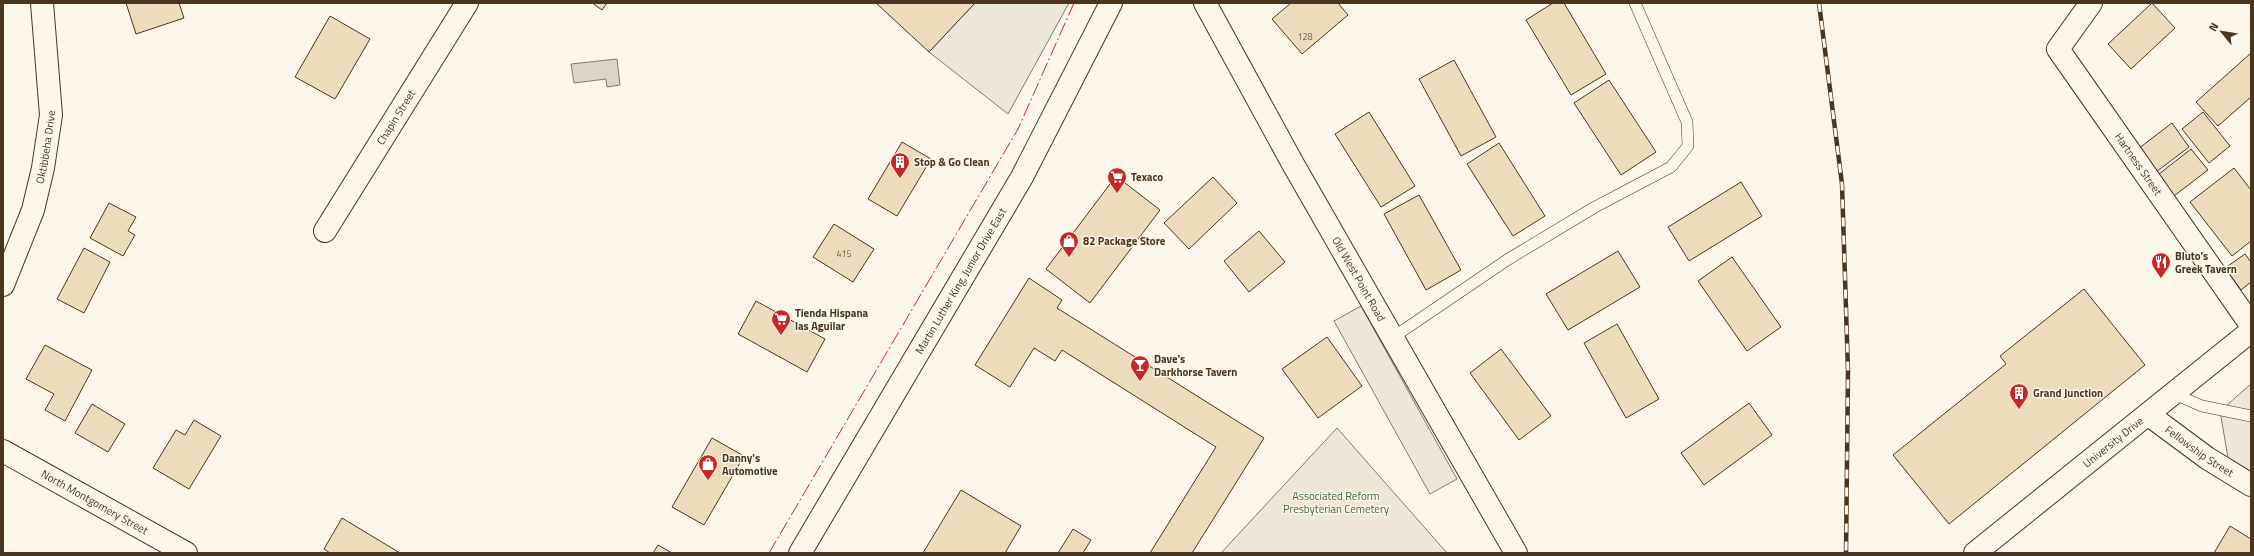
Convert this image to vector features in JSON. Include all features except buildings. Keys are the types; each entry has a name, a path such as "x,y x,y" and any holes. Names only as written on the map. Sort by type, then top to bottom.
{"street":[{"name":"Oktibbeha Drive","path":"3,285 33,210 43,168 51,115 42,3"},
{"name":"Chapin Street","path":"325,231 467,3"},
{"name":"Martin Luther King, Junior Drive East","path":"800,553 1022,176 1111,3"},
{"name":"Old West Point Road","path":"1205,3 1392,338 1516,553"},
{"name":"Hartness Street","path":"2091,3 2058,49 2251,325"},
{"name":"University Drive","path":"1975,553 2149,415 2251,331"},
{"name":"Fellowship Street","path":"2149,415 2207,458 2251,485"},
{"name":"North Montgomery Street","path":"3,451 186,553"}],"lane":[{"path":"1392,338 1507,260 1595,207 1671,167 1688,146 1688,122 1635,3"},
{"path":"2174,394 2202,406 2251,416"}],"green space":[{"path":"2251,384 2251,472 2228,458 2220,411"},
{"name":"Associated Reform Presbyterian Cemetery","path":"1337,428 1447,553 1221,553"}],"shaded area":[{"path":"975,3 1069,3 1008,114 929,52"},
{"path":"617,59 620,85 607,87 606,79 574,83 571,64"},
{"path":"1361,306 1457,479 1430,494 1334,321"}],"railway":[{"path":"1819,3 1842,184 1848,371 1846,553"}],"power":[{"path":"769,553 1018,129 1074,3"}],"place":[{"name":"Stop & Go Clean","path":"900,179"},
{"name":"Texaco","path":"1117,194"},
{"name":"82 Package Store","path":"1069,258"},
{"name":"Bluto's Greek Tavern","path":"2161,279"},
{"name":"Tienda Hispana las Aguilar","path":"781,336"},
{"name":"Dave's Darkhorse Tavern","path":"1140,382"},
{"name":"Grand Junction","path":"2019,410"},
{"name":"Danny's Automotive","path":"708,481"}]}
